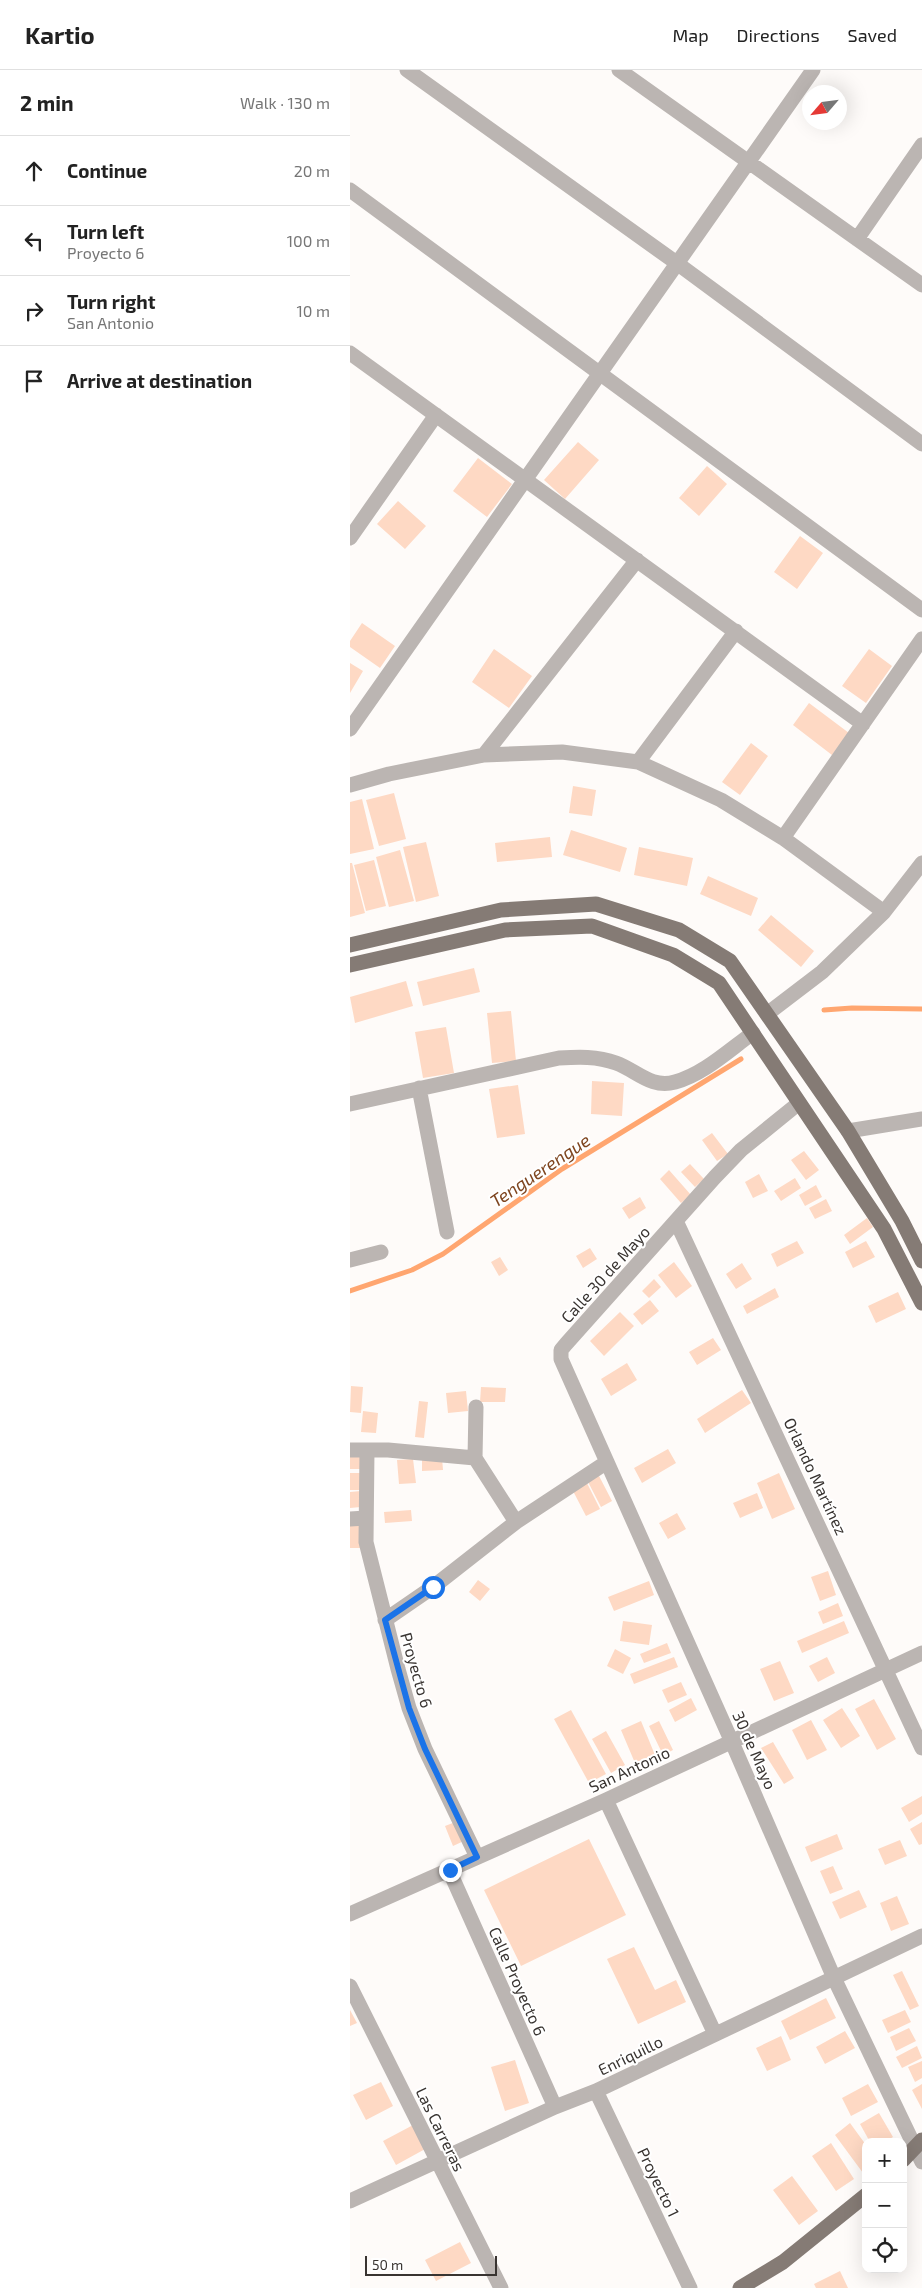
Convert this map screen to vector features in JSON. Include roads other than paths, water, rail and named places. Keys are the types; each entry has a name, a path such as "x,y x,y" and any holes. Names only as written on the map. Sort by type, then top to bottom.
{"main road":[{"path":"350,944 501,910 596,904 679,930 730,962 848,1131 902,1221 922,1261"},
{"path":"350,965 505,930 592,926 673,955 719,983 884,1229 922,1303"},
{"path":"907,2158 920,2150"},
{"path":"740,2288 783,2262 848,2212 862,2199"}],"street":[{"path":"407,70 678,264 922,444"},
{"path":"620,70 922,285"},
{"path":"350,729 813,70"},
{"path":"857,239 922,145"},
{"path":"350,190 922,610"},
{"path":"350,352 863,724"},
{"path":"350,538 436,415"},
{"path":"484,755 637,560"},
{"path":"638,762 736,631"},
{"path":"783,838 922,639"},
{"path":"350,785 389,774 484,755 562,752 638,762 721,800 783,838 884,912"},
{"path":"767,1014 822,972 884,912 922,863"},
{"path":"350,1104 559,1058 588,1057 616,1063 639,1077 658,1083 674,1082 694,1074 753,1034"},
{"path":"420,1088 447,1232"},
{"name":"Calle 30 de Mayo","path":"561,1350 741,1150 799,1103"},
{"path":"848,1131 922,1119"},
{"name":"Orlando Martínez","path":"676,1220 922,1748"},
{"path":"350,1260 381,1252"},
{"name":"30 de Mayo","path":"561,1350 561,1359 731,1740 834,1978 920,2150"},
{"path":"476,1407 474,1458 516,1522"},
{"path":"350,1450 474,1458"},
{"name":"Proyecto 6","path":"367,1450 366,1542 385,1620 409,1708 425,1749 477,1857"},
{"path":"385,1620 433,1587 516,1522 607,1462"},
{"path":"350,1519 366,1518"},
{"name":"San Antonio","path":"350,1914 606,1800 731,1740 922,1654"},
{"path":"606,1800 715,2034"},
{"name":"Calle Proyecto 6","path":"450,1870 555,2107"},
{"name":"Enriquillo","path":"350,2201 436,2160 555,2107 596,2091 922,1936"},
{"name":"Las Carreras","path":"350,1986 501,2288"},
{"name":"Proyecto 1","path":"596,2091 690,2288"}],"waterway":[{"name":"Tenguerengue","path":"824,1010 852,1008 922,1009"},
{"name":"Tenguerengue","path":"350,1291 412,1270 443,1254 562,1169 741,1059"}]}
